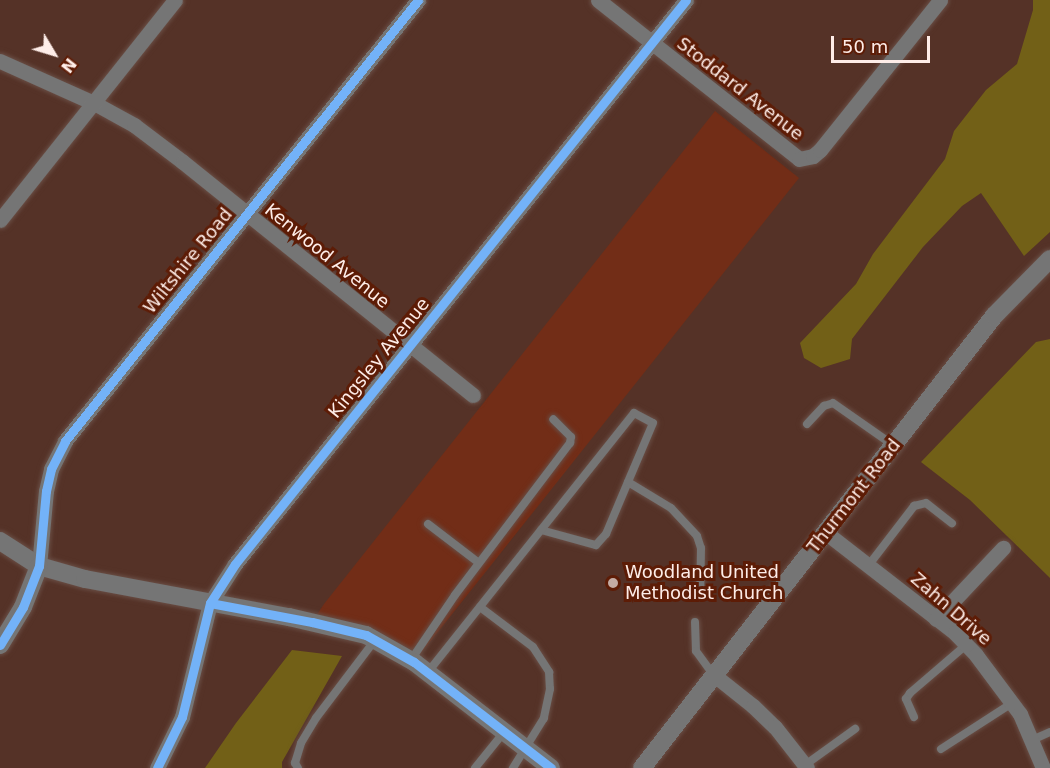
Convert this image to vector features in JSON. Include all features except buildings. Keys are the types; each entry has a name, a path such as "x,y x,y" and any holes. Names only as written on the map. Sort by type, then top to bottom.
{"street":[{"path":"0,220 176,0"},
{"name":"Wiltshire Road","path":"39,566 46,491 51,469 65,441 418,0"},
{"name":"Stoddard Avenue","path":"598,0 789,154 803,158 813,156 820,150 940,0"},
{"name":"Kingsley Avenue","path":"157,768 182,717 210,603 236,564 686,0"},
{"name":"Kenwood Avenue","path":"0,61 94,103 134,125 473,395"},
{"name":"Thurmont Road","path":"642,768 994,316 1050,259"},
{"name":"Zahn Drive","path":"825,532 966,645 992,674 1012,703 1032,740 1043,768"},
{"path":"0,541 39,566 85,579 345,629 375,640 428,672 551,768"},
{"path":"936,619 1003,549"},
{"path":"0,645 23,607 39,566"},
{"path":"714,675 775,727 806,766"}],"lane":[{"path":"807,424 825,406 833,403 893,446"},
{"path":"428,672 634,413 653,423 606,534 596,545 541,530"},
{"path":"411,660 479,563 570,443 571,437 553,418"},
{"path":"628,482 671,508 697,536 701,548 700,587"},
{"path":"868,566 914,506 926,504 952,523"},
{"path":"428,524 479,563"},
{"path":"480,607 533,647 549,672 550,689 544,718 513,768"},
{"path":"695,622 696,651 714,675"},
{"path":"298,768 295,763 301,743 316,718 375,640"},
{"path":"914,717 906,699 910,693 966,645"},
{"path":"941,749 1012,703"},
{"path":"806,766 855,729"},
{"path":"475,768 505,731"},
{"path":"1032,740 1050,732"}],"shaded area":[{"path":"1033,0 1050,0 1050,232 1024,256 981,193 962,206 923,247 852,339 850,359 821,368 804,358 800,343 856,284 873,254 945,159 954,131 986,90 1017,64 1033,10"},
{"path":"715,111 799,178 414,662 312,622 324,604"},
{"path":"1050,339 1050,578 970,500 921,462 1036,342"},
{"path":"292,650 342,656 282,762 282,768 205,768 236,723"}],"cycle path":[{"path":"0,645 23,607 39,566 46,491 51,469 65,441 418,0"},
{"path":"157,768 182,717 210,603 235,564 686,0"},
{"path":"210,603 312,622 366,635 414,662 551,768"}],"place":[{"name":"Woodland United Methodist Church","path":"613,583"}]}
